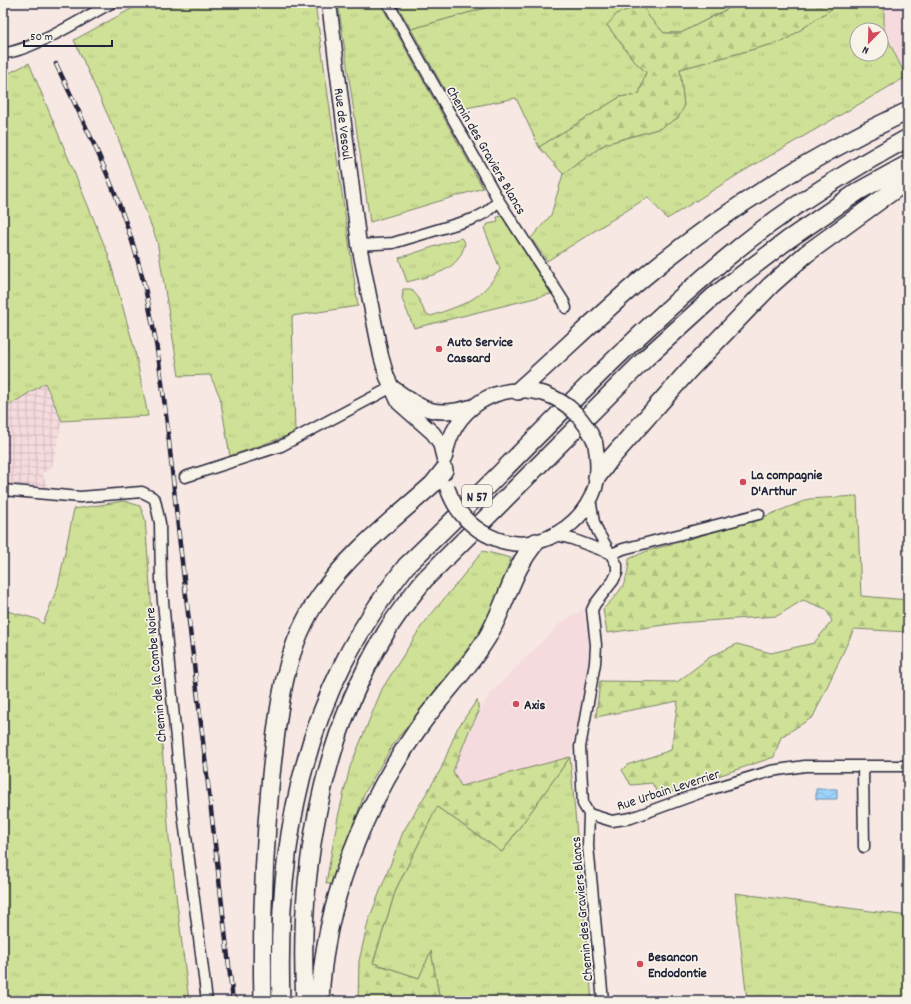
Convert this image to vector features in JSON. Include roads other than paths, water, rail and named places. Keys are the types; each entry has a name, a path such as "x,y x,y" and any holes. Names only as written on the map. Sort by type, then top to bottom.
{"highway":[{"path":"518,390 644,277 711,226 794,170 862,133 908,111"},
{"name":"N 57","path":"281,1001 280,956 284,884 289,840 298,793 318,726 343,664 366,622 392,584 406,566 676,301 737,250 776,221 836,180 908,138"},
{"name":"N 57","path":"305,1001 303,954 306,886 320,798 339,734 354,694 378,646 397,615 424,580 647,358 714,296 789,239 858,191 908,164"},
{"path":"597,477 611,458 688,371 771,285 806,254 908,180"},
{"path":"263,1001 263,900 270,791 279,707 286,672 294,645 306,619 334,576 354,555 433,484 444,464"},
{"path":"320,1001 326,950 333,912 349,861 368,814 386,779 416,731 485,641 497,620 518,568 528,551 536,542"}],"main road":[{"name":"Rue de Vesoul","path":"329,3 359,246 380,350 387,377 399,403 434,433 440,442 447,487 451,499 468,522 479,531 502,541 520,544 536,542 556,535 578,517 590,499 597,477 598,455 595,442 585,422 572,409 545,394 536,391 518,390 494,395 471,407"},
{"path":"392,387 423,408 434,411 453,412 471,407"},
{"path":"444,464 450,437 471,407"}],"street":[{"path":"3,53 13,53 32,45 111,3"},
{"name":"Chemin des Graviers Blancs","path":"388,3 499,201 564,302 566,308"},
{"path":"359,246 393,243 473,219 485,213 499,201"},
{"path":"185,477 281,446 392,387"},
{"name":"Chemin de la Combe Noire","path":"3,490 80,496 142,492 152,496 155,500 160,523 162,595 180,789 207,1001"},
{"path":"588,814 583,804 580,747 595,663 596,645 592,610 617,573 617,566 612,554 594,522 590,499"},
{"path":"556,535 572,538 612,554 623,549 758,514"},
{"name":"Rue Urbain Leverrier","path":"588,814 612,821 631,818 705,791 771,771 805,766 908,766"},
{"path":"863,767 864,847"},
{"name":"Chemin des Graviers Blancs","path":"588,814 588,846 603,1001"}],"water":[{"path":"816,789 837,789 837,799 816,799"}],"railway":[{"path":"56,64 116,195 132,241 142,277 157,350 163,387 233,1001"}],"place":[{"name":"Auto Service Cassard","path":"439,349"},
{"name":"La compagnie D'Arthur","path":"743,482"},
{"name":"Axis","path":"516,704"},
{"name":"Besancon Endodontie","path":"640,964"}]}
